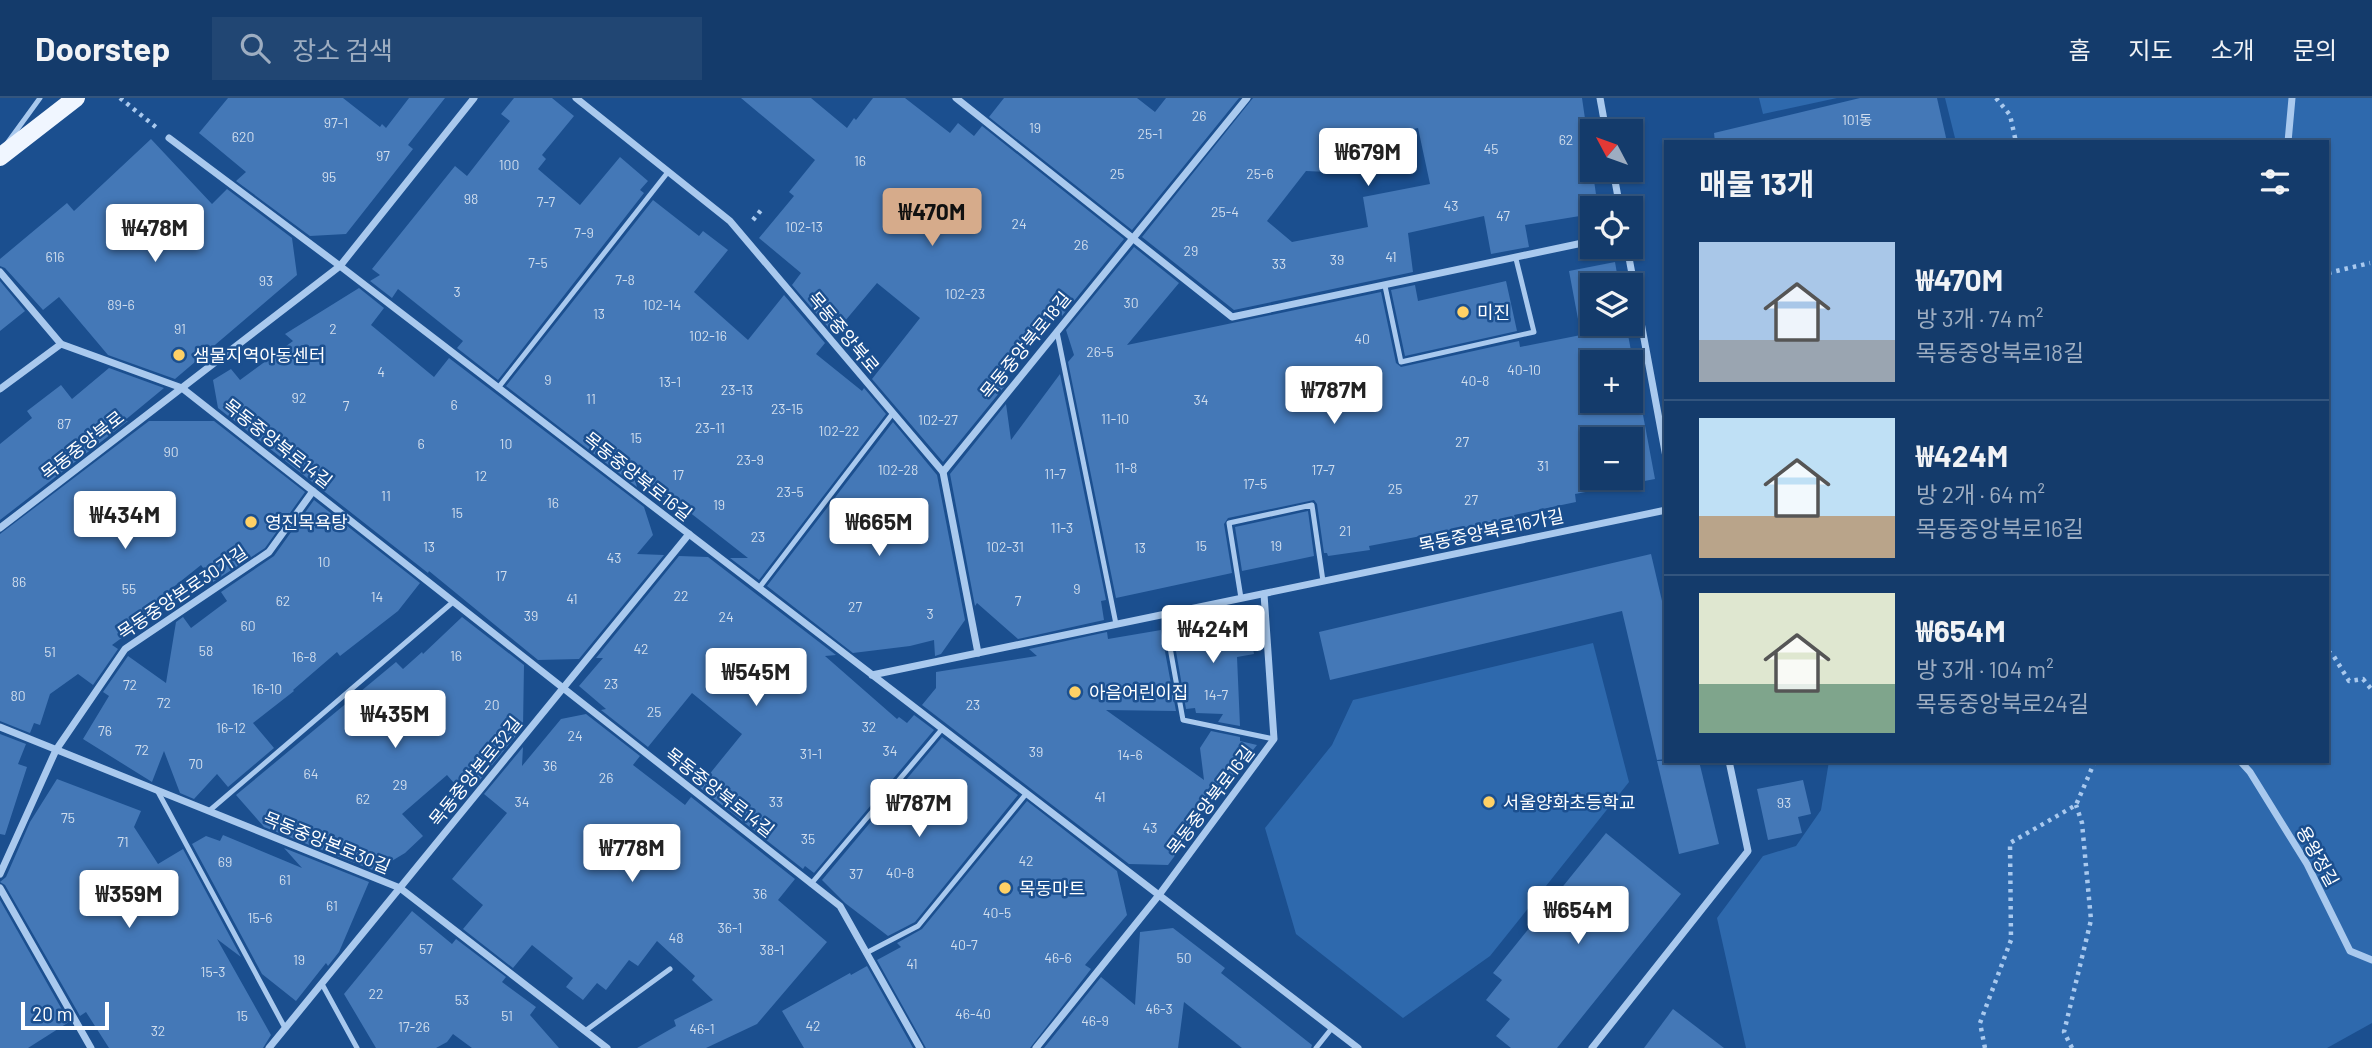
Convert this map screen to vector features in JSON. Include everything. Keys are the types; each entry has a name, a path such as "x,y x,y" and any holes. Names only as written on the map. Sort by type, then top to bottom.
{"main road":[{"path":"0,155 76,98"}],"street":[{"name":"목동중앙북로","path":"0,528 340,266 474,98"},
{"name":"목동중앙북로","path":"576,98 730,221 943,472 978,653"},
{"path":"956,98 1232,317 1580,244"},
{"name":"목동중앙북로18길","path":"943,472 1247,98"},
{"path":"1600,98 1604,119"},
{"path":"2288,140 2292,98"},
{"path":"169,138 340,266"},
{"path":"1629,259 1664,446"},
{"name":"목동중앙북로16길","path":"340,266 1358,1048"},
{"path":"0,271 61,344 182,388"},
{"path":"0,389 61,344"},
{"name":"목동중앙북로14길","path":"182,388 839,906 920,1048"},
{"name":"목동중앙본로30가길","path":"0,874 56,750 125,649 269,552 313,491"},
{"name":"목동중앙북로16가길","path":"872,675 1664,510"},
{"name":"목동중앙본로32길","path":"269,1048 689,534"},
{"name":"목동중앙북로16길","path":"1036,1048 1159,895 1274,739 1264,594"},
{"name":"목동중앙본로30길","path":"0,727 400,888 607,1048"},
{"path":"1592,1048 1748,850 1729,763"},
{"name":"용왕정길","path":"2242,763 2307,864 2350,951 2372,960"},
{"path":"0,888 91,1048"}],"lane":[{"path":"0,155 40,98"},
{"path":"499,388 668,172"},
{"path":"1385,286 1401,362 1534,332 1516,259"},
{"path":"1057,331 1116,624"},
{"path":"759,588 893,413"},
{"path":"1241,598 1229,523 1312,505 1323,581"},
{"path":"209,811 453,602"},
{"path":"1164,614 1183,720 1274,739"},
{"path":"811,884 942,729"},
{"path":"157,790 285,1028"},
{"path":"866,953 918,926 1026,794"},
{"path":"585,1031 670,968"},
{"path":"322,984 357,1048"},
{"path":"1316,1048 1332,1028"}],"path":[{"path":"120,98 169,138"},
{"path":"1996,98 2010,115 2016,140"},
{"path":"2329,273 2370,263"},
{"path":"2329,652 2349,681 2363,679 2372,690"},
{"path":"1985,1048 1980,1023 2011,940 2010,843 2076,805 2094,763"},
{"path":"2071,1048 2064,1032 2091,920 2082,823 2076,805"}],"shaded area":[{"path":"1759,98 1837,98 1763,114"},
{"path":"1945,98 2372,98 2372,1023 2327,1048 1746,1048 1717,918 1763,856 1796,846 1821,810 1829,763 2329,763 2329,140 1956,140"},
{"path":"1593,643 1629,782 1490,956 1403,1018 1296,934 1265,828 1332,745 1353,700"}],"building":[{"path":"228,98 343,98 380,127 382,124 386,128 409,98 445,98 408,145 413,149 346,234 310,236 236,181 246,172 199,133"},
{"path":"514,98 552,98 574,116 542,155 546,159 538,169 580,205 620,157 648,181 640,190 644,193 498,380 457,348 463,341 398,289 392,298 370,281 380,275 372,269 455,166 467,176 510,121 501,114"},
{"path":"741,98 811,98 847,128 873,98 905,98 950,133 958,123 974,136 982,126 1124,239 1062,316 1058,304 1002,374 1004,387 943,462 872,379 920,318 877,283 834,334 792,285 801,273 759,238 794,196 789,192 815,160"},
{"path":"1004,98 1137,98 1155,112 1166,98 1239,98 1132,230 989,117"},
{"path":"1253,98 1582,98 1585,119 1580,119 1580,182 1594,182 1596,196 1580,196 1580,216 1525,225 1529,247 1491,254 1484,216 1408,233 1413,272 1234,310 1142,237","holes":["1418,128 1430,184 1363,197 1368,227 1292,242 1267,221 1306,171 1328,172 1353,141"]},
{"path":"1860,98 1937,98 1947,140 1715,140 1714,133"},
{"path":"151,139 212,204 227,189 292,238 297,275 175,379 108,355 59,297 43,310 5,268 0,266 0,259 67,203 74,211"},
{"path":"653,200 699,236 703,231 728,250 694,292 748,340 784,295 825,343 816,354 862,391 864,388 886,414 759,580 730,558 748,558 679,504 677,507 632,469 637,487 506,386"},
{"path":"1134,247 1179,283 1127,345 1381,292 1396,363 1401,367 1519,341 1520,347 1580,335 1628,336 1631,350 1580,350 1580,413 1643,413 1655,479 1643,481 1643,427 1580,427 1580,490 1596,490 1575,494 1576,502 1514,515 1515,518 1369,546 1370,550 1328,556 1324,553 1317,504 1314,500 1228,518 1224,524 1232,573 1116,598 1068,362 1074,355 1066,330"},
{"path":"1615,262 1617,273 1580,273 1580,330 1569,271"},
{"path":"0,281 25,311 0,331"},
{"name":"미진","path":"1506,281 1517,331 1405,356 1391,290 1415,285 1418,301"},
{"path":"359,288 384,308 371,325 434,377 449,358 644,507 653,535 637,554 664,555 579,659 538,660 429,571 428,573 218,408 213,380 231,369 240,380 293,341 285,334"},
{"path":"109,368 164,388 124,421 128,421 0,520 0,444 32,418 27,411 61,385 72,399"},
{"path":"1060,374 1106,600 1101,601 1104,620 1018,639 977,603 975,606 950,474 1006,404 1011,440"},
{"path":"149,421 214,421 305,492 265,548 213,582 201,565 166,593 172,601 112,645 118,649 93,685 78,674 50,694 40,725 34,723 30,733 0,721 0,534"},
{"path":"893,422 937,475 965,620 941,654 935,656 934,640 910,646 853,653 767,586"},
{"path":"314,500 420,583 398,611 340,656 337,652 253,723 274,748 228,787 217,774 194,799 180,793 164,751 152,782 83,739 109,696 103,692 128,656 166,683 176,622 183,617 191,628 227,601 221,592 274,556"},
{"path":"1308,511 1314,556 1242,571 1235,527"},
{"path":"1651,554 1664,609 1664,759 1657,760 1622,611 1330,680 1319,632"},
{"path":"679,556 708,557 836,655 825,656 897,719 899,717 907,723 914,715 934,730 814,873 805,866 803,869 699,787 742,734 692,693 648,747 601,710 606,709 579,686 603,658 596,658"},
{"path":"1246,614 1254,654 1237,657 1240,726 1218,722 1223,714 1196,713 1195,708 1186,709 1172,628"},
{"path":"462,617 524,665 523,727 475,786 467,780 460,790 447,775 402,814 423,836 405,853 375,871 264,827 236,795 396,662 403,669"},
{"path":"1161,630 1176,711 1106,710 1204,780 1200,748 1211,731 1240,737 1240,741 1257,745 1182,839 1185,842 1168,865 1129,864 922,705 936,688 936,672 1037,656 1029,649 1107,632 1108,639"},
{"path":"586,714 640,756 633,765 685,805 691,797 795,879 778,900 827,942 757,1024 706,1048 637,1048 676,1026 674,1020 713,1000 692,980 695,976 657,941 638,966 629,960 606,990 597,983 583,1000 566,987 573,978 532,945 513,968 463,929 483,905 452,879 507,813 484,794 523,747 522,766 561,719"},
{"path":"0,734 26,744 18,764 27,767 5,835 0,834"},
{"path":"942,737 1018,795 915,922 888,936 845,903 822,880"},
{"path":"1657,761 1699,763 1719,844 1679,854"},
{"path":"57,779 141,811 134,827 158,864 183,849 241,957 217,939 271,1035 263,1048 109,1048 86,1012 80,1016 5,885 0,882 6,877 30,822"},
{"path":"1803,780 1811,814 1798,817 1802,833 1768,840 1757,789"},
{"path":"1027,801 1117,871 1127,915 1085,965 1091,969 1030,1048 926,1048 877,960 901,947 897,943 922,929"},
{"path":"1606,833 1681,894 1557,1048 1511,1048 1496,1036 1510,1019 1486,1000 1502,980 1493,973"},
{"path":"223,835 302,868 284,848 369,882 339,952 328,966 326,963 296,1001 262,974 192,844 206,836 220,841"},
{"path":"0,900 69,1022 28,1048 0,1048"},
{"path":"412,911 452,944 456,939 506,977 502,982 536,1007 530,1015 559,1048 472,1048 453,1034 447,1042 436,1048 376,1048 344,994"},
{"path":"1173,928 1225,968 1221,973 1312,1045 1311,1048 1242,1048 1184,1002 1178,1048 1044,1048 1101,977 1135,1005 1140,932"},
{"path":"867,966 913,1048 804,1048 782,1011"},
{"path":"1673,1009 1724,1048 1644,1048"}],"place":[{"name":"미진","path":"1463,312"},
{"name":"샘물지역아동센터","path":"179,355"},
{"name":"영진목욕탕","path":"251,522"},
{"name":"아음어린이집","path":"1075,692"},
{"name":"서울양화초등학교","path":"1489,802"},
{"name":"목동마트","path":"1005,888"}]}
